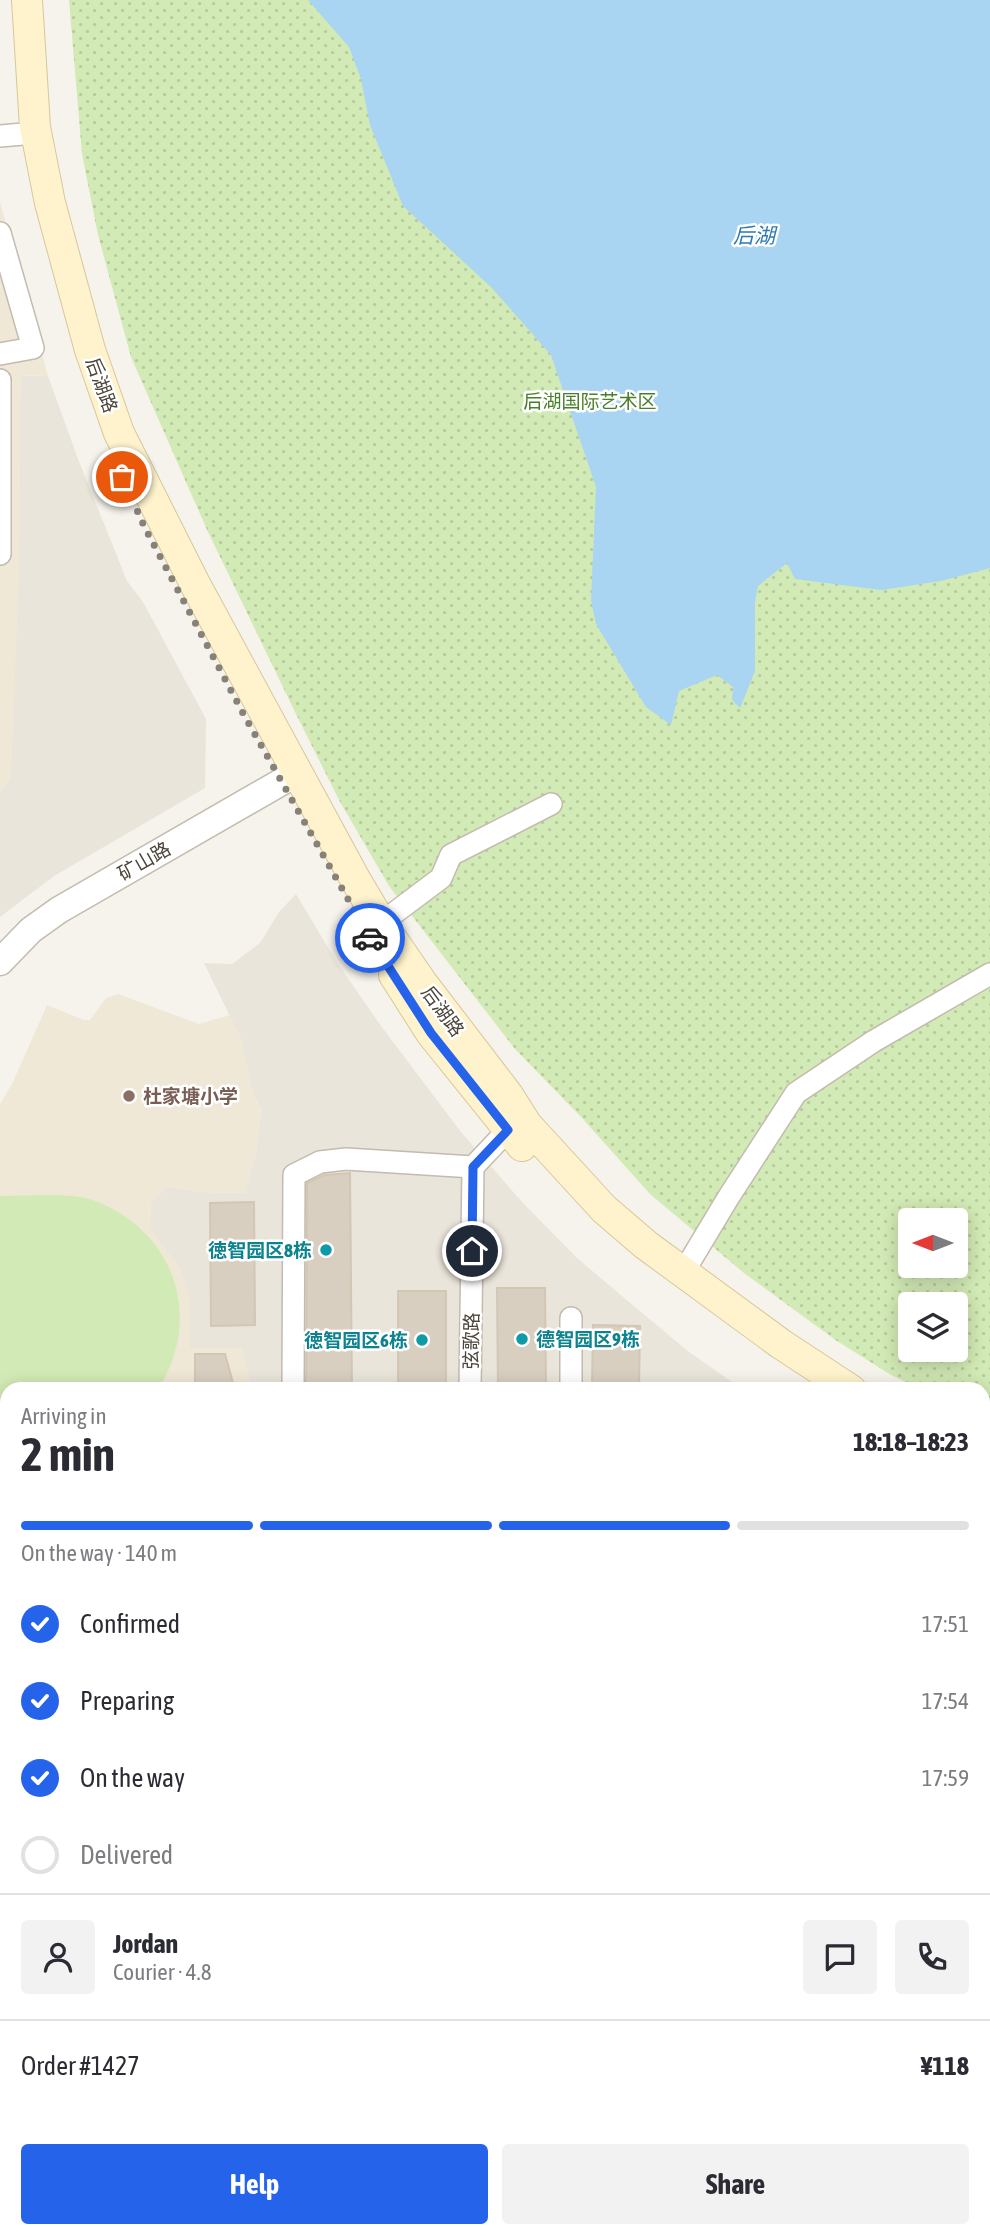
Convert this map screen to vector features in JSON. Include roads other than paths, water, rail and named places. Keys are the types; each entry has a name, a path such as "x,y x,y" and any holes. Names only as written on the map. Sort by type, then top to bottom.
{"main road":[{"name":"后湖路","path":"13,0 15,53 11,135 83,376 110,452 145,528 286,772 381,923 439,1006 508,1095 527,1125 604,1209 781,1345 839,1382"},
{"name":"后湖路","path":"27,0 35,127 57,230 90,350 119,433 195,584 346,899 431,1033 534,1161 599,1229 651,1271 812,1382"}],"street":[{"path":"0,233 33,348 0,354"},
{"path":"0,380 0,554"},
{"name":"矿山路","path":"0,947 38,912 286,772"},
{"name":"矿山路","path":"0,962 31,930 59,909 286,772"},
{"path":"381,923 441,878 451,855 551,804"},
{"path":"684,1273 728,1198 796,1093 874,1041 990,974"},
{"path":"293,1382 294,1175 320,1162 346,1159 473,1167 508,1130"},
{"name":"弦歌路","path":"470,1382 473,1167"},
{"path":"571,1318 571,1382"}],"water":[{"name":"后湖","path":"308,0 990,0 990,568 941,581 881,590 795,579 787,563 758,586 755,602 755,671 740,708 732,700 733,687 717,675 679,691 671,725 646,707 596,624 591,600 596,487 551,355 491,287 403,206 370,125 361,79 349,47"}],"place":[{"name":"杜家塘小学","path":"129,1096"},
{"name":"徳智园区8栋","path":"326,1250"},
{"name":"德智园区9栋","path":"522,1339"},
{"name":"徳智园区6栋","path":"422,1340"}],"park label":[{"name":"后湖国际艺术区","path":"590,401"}]}
